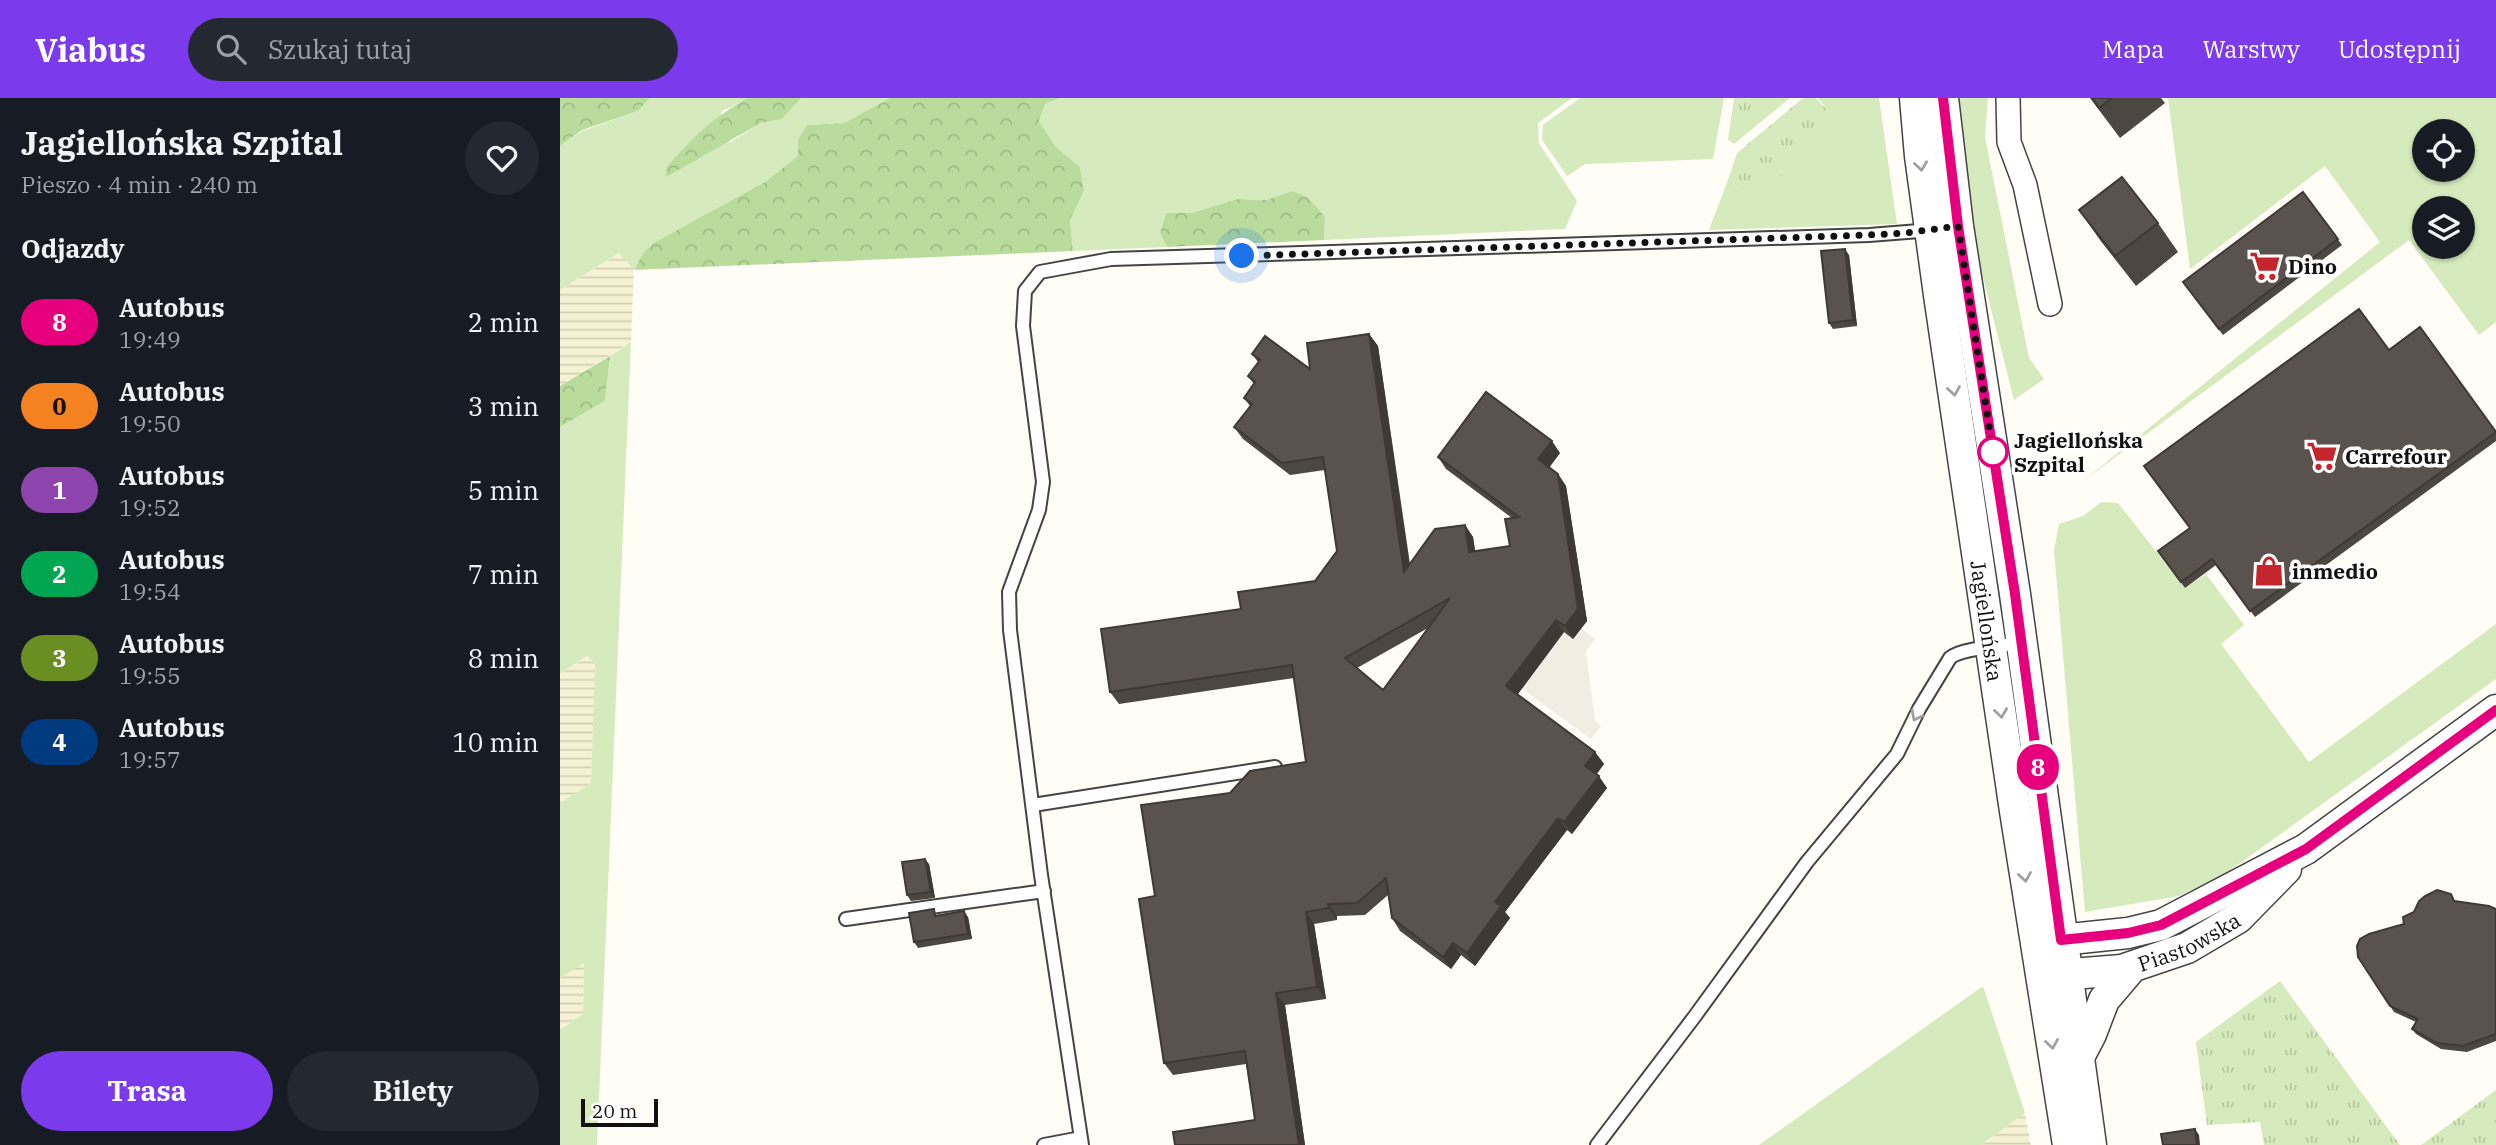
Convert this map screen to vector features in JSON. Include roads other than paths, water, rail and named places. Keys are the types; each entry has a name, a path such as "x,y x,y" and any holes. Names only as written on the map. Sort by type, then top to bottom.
{"street":[{"name":"Jagiellońska","path":"1915,98 1916,123 1944,228 2021,643 2049,942"},
{"name":"Jagiellońska","path":"1943,98 1944,228 1991,649 2049,942 2068,1145"},
{"path":"2008,98 2009,142 2025,185 2050,304"},
{"name":"Piastowska","path":"2049,942 2128,933 2161,925 2306,849 2496,710"},
{"name":"Piastowska","path":"2054,975 2122,970 2187,948 2238,918 2306,849"},
{"path":"2078,1057 2091,1034 2104,1000 2132,967"},
{"name":"Jagiellońska","path":"2054,975 2078,1057 2091,1145"}],"lane":[{"path":"1044,1145 1082,1142 1044,891 1014,664 1009,592 1039,510 1043,482 1023,327 1024,290 1040,272 1111,259 1776,238 1944,228"},
{"path":"1597,1145 1807,862 1897,754 1919,709 1950,658 1956,652 1965,650 1991,649 2021,643"},
{"path":"1033,805 1275,766"},
{"path":"846,919 1044,891"}],"place":[{"name":"Dino","path":"2265,266"},
{"name":"Jagiellońska Szpital","path":"1993,452"},
{"name":"Carrefour","path":"2322,456"},
{"name":"inmedio","path":"2269,571"}]}
